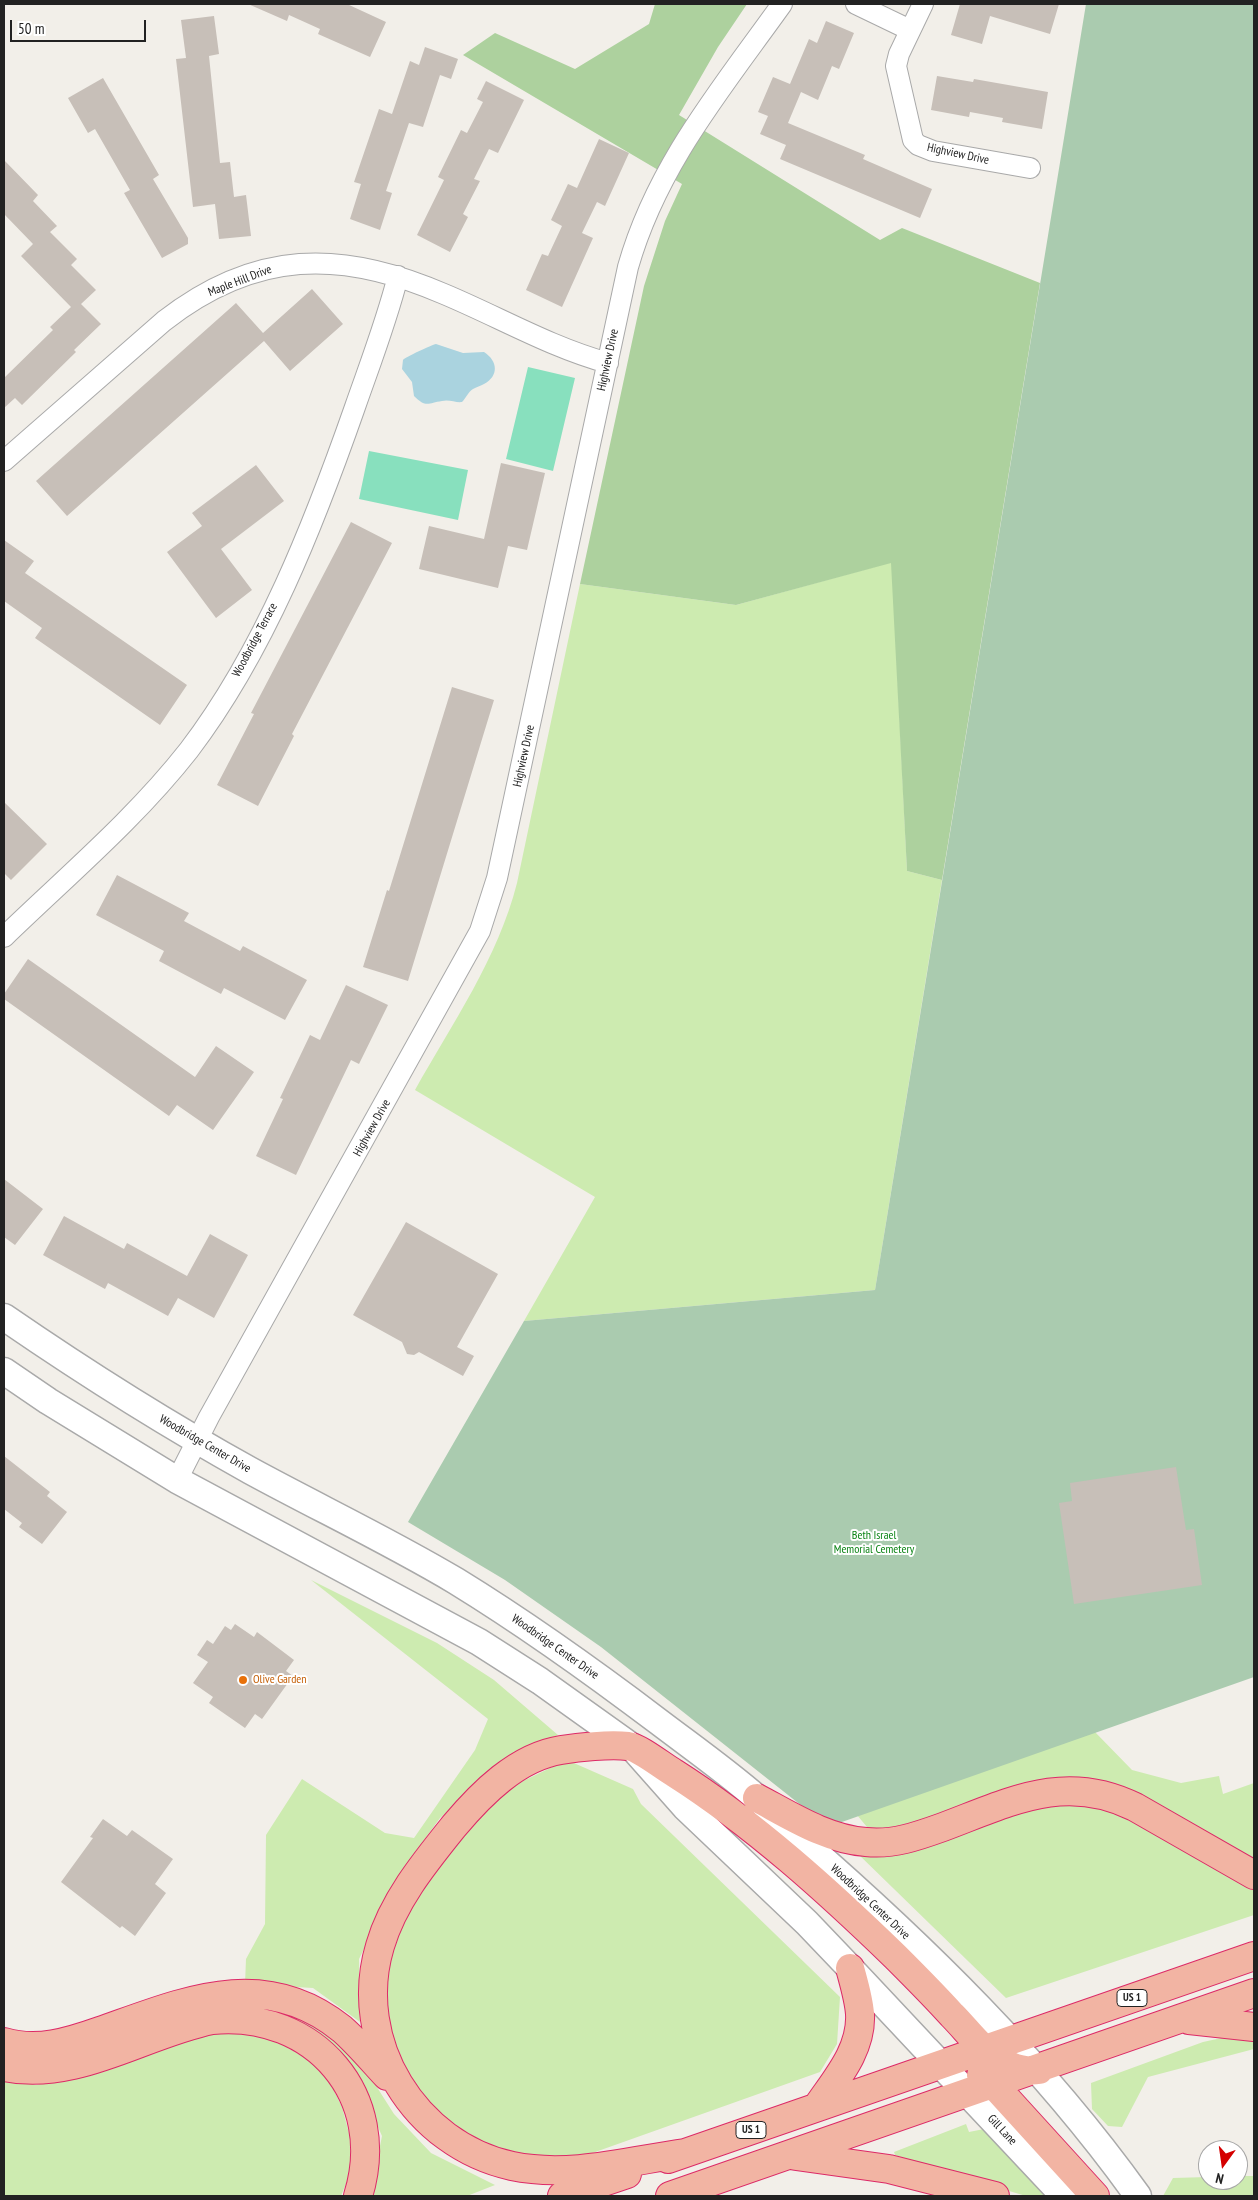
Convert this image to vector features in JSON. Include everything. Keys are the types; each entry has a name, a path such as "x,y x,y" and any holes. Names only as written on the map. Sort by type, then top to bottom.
{"highway":[{"path":"405,2095 382,2051 374,2022 372,1995 381,1942 390,1919 406,1891 461,1817 485,1793 530,1760 553,1751 631,1746 701,1791 805,1874 896,1958 983,2048 1015,2068 1024,2071 1039,2070"},
{"path":"757,1798 833,1835 855,1841 879,1843 926,1833 1034,1794 1060,1790 1091,1791 1106,1794 1135,1807 1254,1876"},
{"name":"US 1","path":"562,2196 983,2048 1254,1956"},
{"path":"817,2107 846,2064 858,2034 860,2013 850,1968"},
{"path":"4,2042 23,2046 56,2044 207,1995 237,1992 266,1994 295,2002 331,2021 351,2037 423,2117 448,2138 480,2156 512,2166 537,2170 567,2170 686,2153"},
{"path":"670,2196 1039,2070 1254,1993"},
{"path":"4,2067 28,2070 57,2069 212,2020 240,2019 271,2024 300,2037 325,2056 337,2068 355,2098 364,2127 366,2150 364,2173 358,2196"},
{"path":"1180,2019 1254,2027"},
{"path":"940,2063 950,2062 963,2066 981,2089 1095,2196"},
{"path":"787,2155 882,2167 995,2196"}],"street":[{"name":"Highview Drive","path":"177,1480 197,1440 469,952 485,919 497,878 628,267 637,236 652,198 688,135 782,4"},
{"path":"856,4 910,30"},
{"name":"Highview Drive","path":"923,4 910,30 896,66 914,140 918,145 933,151 1030,168"},
{"name":"Maple Hill Drive","path":"4,461 164,321 211,290 268,269 304,262 343,263 398,276 446,294 559,348 608,363"},
{"name":"Woodbridge Terrace","path":"4,937 155,792 200,734 235,680 278,597 317,509 385,322 398,276"},
{"name":"Woodbridge Center Drive","path":"4,1317 84,1371 197,1440 402,1550 510,1616 616,1690 757,1798 903,1932 1039,2070"},
{"path":"4,1371 70,1415 177,1480 456,1629 540,1681 631,1746 685,1807 807,1923 940,2063"},
{"path":"1039,2070 1099,2142 1138,2196"},
{"name":"Gill Lane","path":"981,2089 1064,2196"}],"green space":[{"path":"655,4 747,4 718,47 679,115 880,240 902,228 1040,283 942,880 907,871 891,563 736,605 580,584 644,286 665,221 682,184 463,55 495,33 575,69 649,24"},
{"name":"Beth Israel Memorial Cemetery","path":"1086,4 1254,4 1254,1677 839,1823 807,1810 601,1647 505,1580 408,1522 524,1321 875,1290"},
{"path":"528,367 575,378 553,471 506,459"},
{"path":"369,451 468,470 458,520 359,499"},
{"path":"892,562 907,871 942,880 875,1290 524,1321 595,1197 415,1090 473,990 509,911 517,883 580,584 736,605"},
{"path":"311,1580 437,1643 494,1680 558,1735 515,1753 440,1818 406,1865 359,1959 360,2022 313,1988 245,1984 246,1959 265,1924 266,1835 302,1779 385,1833 414,1838 475,1750 488,1719"},
{"path":"1095,1732 1132,1770 1181,1783 1219,1776 1223,1794 1254,1783 1254,1860 1112,1788 980,1804 872,1833 857,1815"},
{"path":"567,1760 633,1789 641,1804 840,1997 837,2044 820,2072 570,2161 510,2158 449,2129 403,2079 382,2016 392,1935 428,1875 500,1792"},
{"path":"1058,1799 1104,1803 1254,1888 1254,1915 1006,1998 856,1852"},
{"path":"252,2002 317,2023 359,2059 394,2114 431,2153 495,2185 467,2196 370,2196 382,2136 362,2091 213,2004"},
{"path":"225,2029 268,2033 302,2052 329,2080 342,2107 356,2159 341,2196 4,2196 4,2076 36,2085 105,2067 182,2039"},
{"path":"1226,2037 1254,2038 1254,2049 1148,2077 1122,2127 1108,2126 1092,2109 1091,2083 1203,2042"},
{"path":"966,2124 969,2132 984,2129 1050,2196 1026,2196 915,2163 895,2155 894,2152"},
{"path":"1248,2176 1254,2176 1254,2196 1163,2196 1173,2178 1198,2177 1198,2190 1248,2190"}],"water":[{"path":"436,344 463,353 484,352 494,364 495,368 492,377 489,381 471,390 462,402 445,401 427,404 421,402 414,396 412,382 402,369 403,360"}],"building":[{"path":"248,4 347,4 386,22 370,57 318,34 320,29 289,15 287,21"},
{"path":"960,4 1059,4 1050,34 990,16 982,44 951,35"},
{"path":"214,16 219,54 209,56 220,163 230,162 234,197 246,195 251,236 219,239 215,204 193,207 176,59 186,58 181,20"},
{"path":"826,21 854,33 839,69 832,66 818,100 801,92 788,123 865,155 863,159 932,189 920,218 780,159 786,145 760,134 768,116 758,112 773,77 790,84 809,39 817,43"},
{"path":"425,47 458,59 451,79 440,75 423,127 409,123 386,191 392,193 380,230 350,219 361,184 354,182 379,109 392,114 410,61 419,65"},
{"path":"937,76 973,82 974,79 1048,92 1042,129 1002,122 1003,118 970,112 969,117 931,110"},
{"path":"103,78 159,175 153,179 188,238 188,244 162,258 124,193 130,190 95,129 88,133 68,98"},
{"path":"486,81 524,100 498,153 489,149 474,179 480,181 463,214 468,217 450,252 417,235 444,180 438,177 461,130 467,133 483,102 477,99"},
{"path":"599,139 629,153 605,206 597,202 582,233 593,238 562,307 526,290 542,254 548,256 562,226 551,220 568,184 577,188"},
{"path":"4,160 38,195 33,201 57,226 50,232 77,259 71,265 96,290 81,304 101,324 74,350 76,352 22,405 15,398 4,408 4,378 53,330 50,327 71,307 21,256 33,244 4,214"},
{"path":"312,289 343,324 290,371 264,341 67,516 36,481 236,303 263,333"},
{"path":"501,463 545,473 527,550 508,546 498,588 419,569 429,526 484,539"},
{"path":"256,465 284,501 221,549 252,590 216,618 167,552 202,526 192,513"},
{"path":"351,522 392,543 292,734 294,736 258,806 217,785 254,714 251,713"},
{"path":"4,540 34,561 25,573 187,685 160,725 35,638 42,628 4,601"},
{"path":"452,687 494,700 408,981 363,967 387,890 389,891"},
{"path":"4,802 47,844 11,880 4,873"},
{"path":"117,875 189,913 184,921 240,951 243,946 307,980 285,1020 224,988 221,994 159,961 164,951 96,915"},
{"path":"28,959 195,1077 216,1046 254,1072 213,1130 177,1105 169,1116 4,999 4,994"},
{"path":"346,985 388,1005 359,1064 351,1060 296,1175 256,1156 283,1099 280,1098 310,1035 320,1040"},
{"path":"4,1179 43,1209 15,1245 4,1237"},
{"path":"64,1216 124,1249 127,1243 187,1276 210,1234 248,1255 214,1318 178,1298 168,1316 108,1283 105,1289 43,1255"},
{"path":"406,1222 498,1274 457,1347 474,1356 463,1376 419,1352 414,1355 407,1354 402,1342 353,1315"},
{"path":"4,1456 50,1492 47,1496 67,1512 42,1544 19,1527 22,1523 4,1509"},
{"path":"1176,1467 1186,1530 1194,1529 1202,1585 1074,1604 1059,1503 1072,1501 1070,1483"},
{"name":"Olive Garden","path":"235,1624 254,1637 257,1632 294,1660 286,1671 293,1676 262,1719 255,1714 245,1728 209,1703 213,1697 193,1683 208,1662 197,1655 207,1640 213,1644 225,1626 231,1630"},
{"path":"103,1819 127,1836 132,1830 173,1859 155,1884 166,1893 135,1936 122,1926 120,1928 61,1882 93,1838 90,1837"}],"place":[{"name":"Olive Garden","path":"243,1680"}]}
